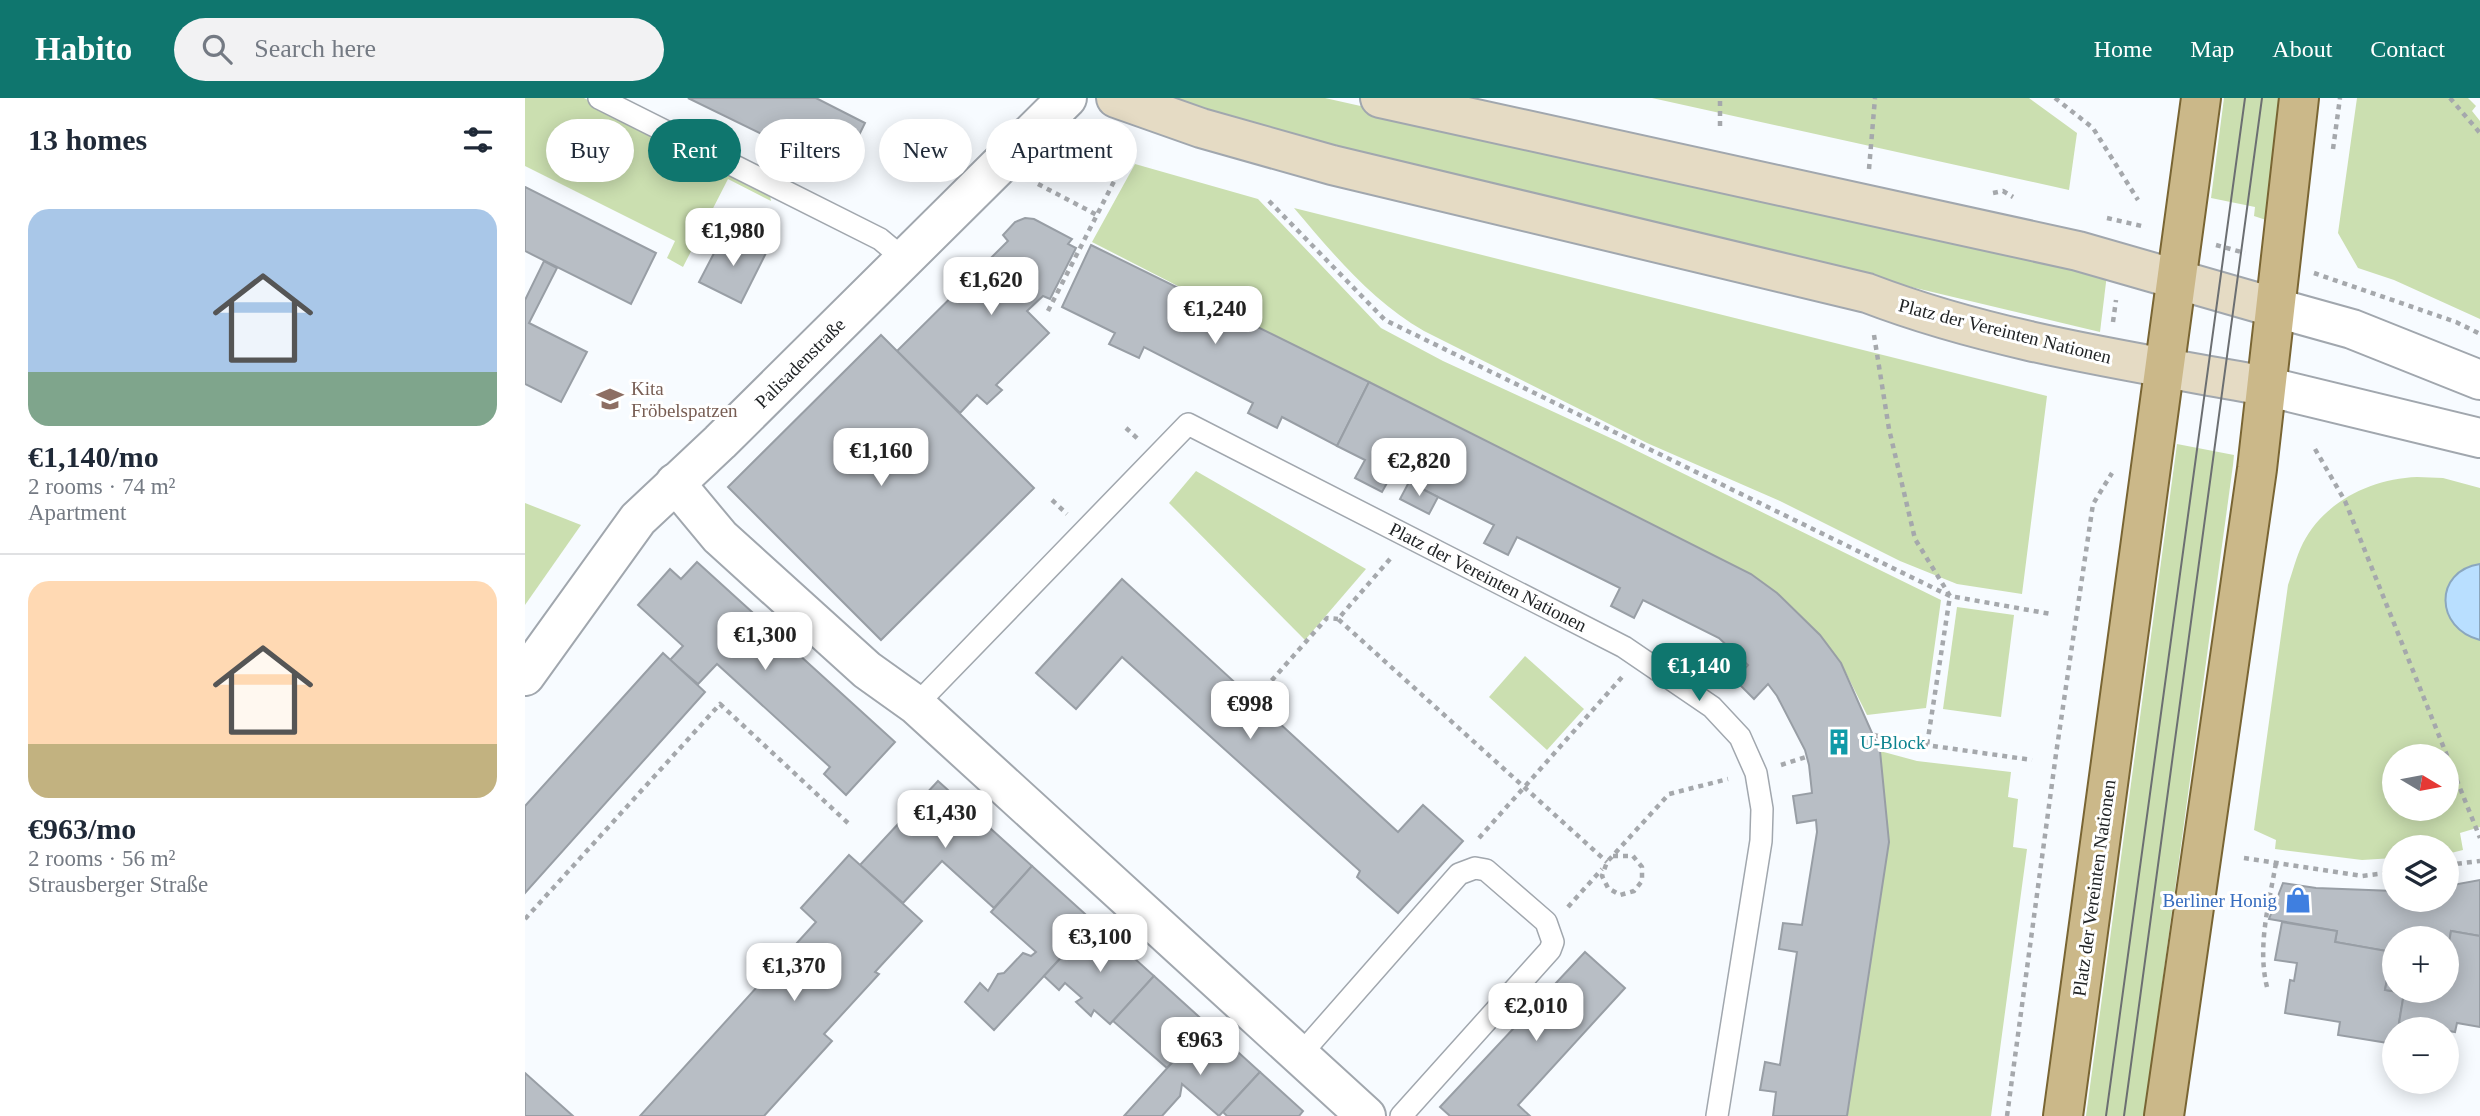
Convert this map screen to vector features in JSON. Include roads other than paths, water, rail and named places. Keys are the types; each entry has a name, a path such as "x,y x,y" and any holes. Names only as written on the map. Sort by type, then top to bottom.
{"main road":[{"name":"Platz der Vereinten Nationen","path":"1116,98 1201,128 1332,165 1867,293 1934,317 2108,359 2265,386"},
{"path":"1380,98 2078,251 2273,307"},
{"name":"Platz der Vereinten Nationen","path":"2063,1116 2201,98"},
{"path":"2164,1116 2234,643 2257,469 2273,307 2299,98"}],"street":[{"name":"Palisadenstraße","path":"525,676 631,527 1067,98"},
{"path":"2273,307 2352,329 2480,380"},
{"name":"Platz der Vereinten Nationen","path":"2265,386 2480,438"},
{"path":"675,483 720,537 866,670 916,705 1366,1116"}],"lane":[{"path":"599,98 880,239 904,260"},
{"name":"Platz der Vereinten Nationen","path":"916,705 1188,424 1409,537 1640,657 1711,707 1740,737 1756,773 1762,809 1761,841 1717,1116"},
{"path":"1300,1055 1464,871 1475,868 1486,870 1550,926 1553,942 1550,950 1401,1116"}],"water":[{"path":"2480,564 2480,640 2465,634 2454,624 2445,601 2447,588 2454,577 2465,569"}],"tram line":[{"path":"2106,1116 2245,98"},
{"path":"2124,1116 2262,98"}],"place":[{"name":"Kita Fröbelspatzen","path":"610,399"},
{"name":"U-Block","path":"1839,742"},
{"name":"Berliner Honig","path":"2298,900"}]}
